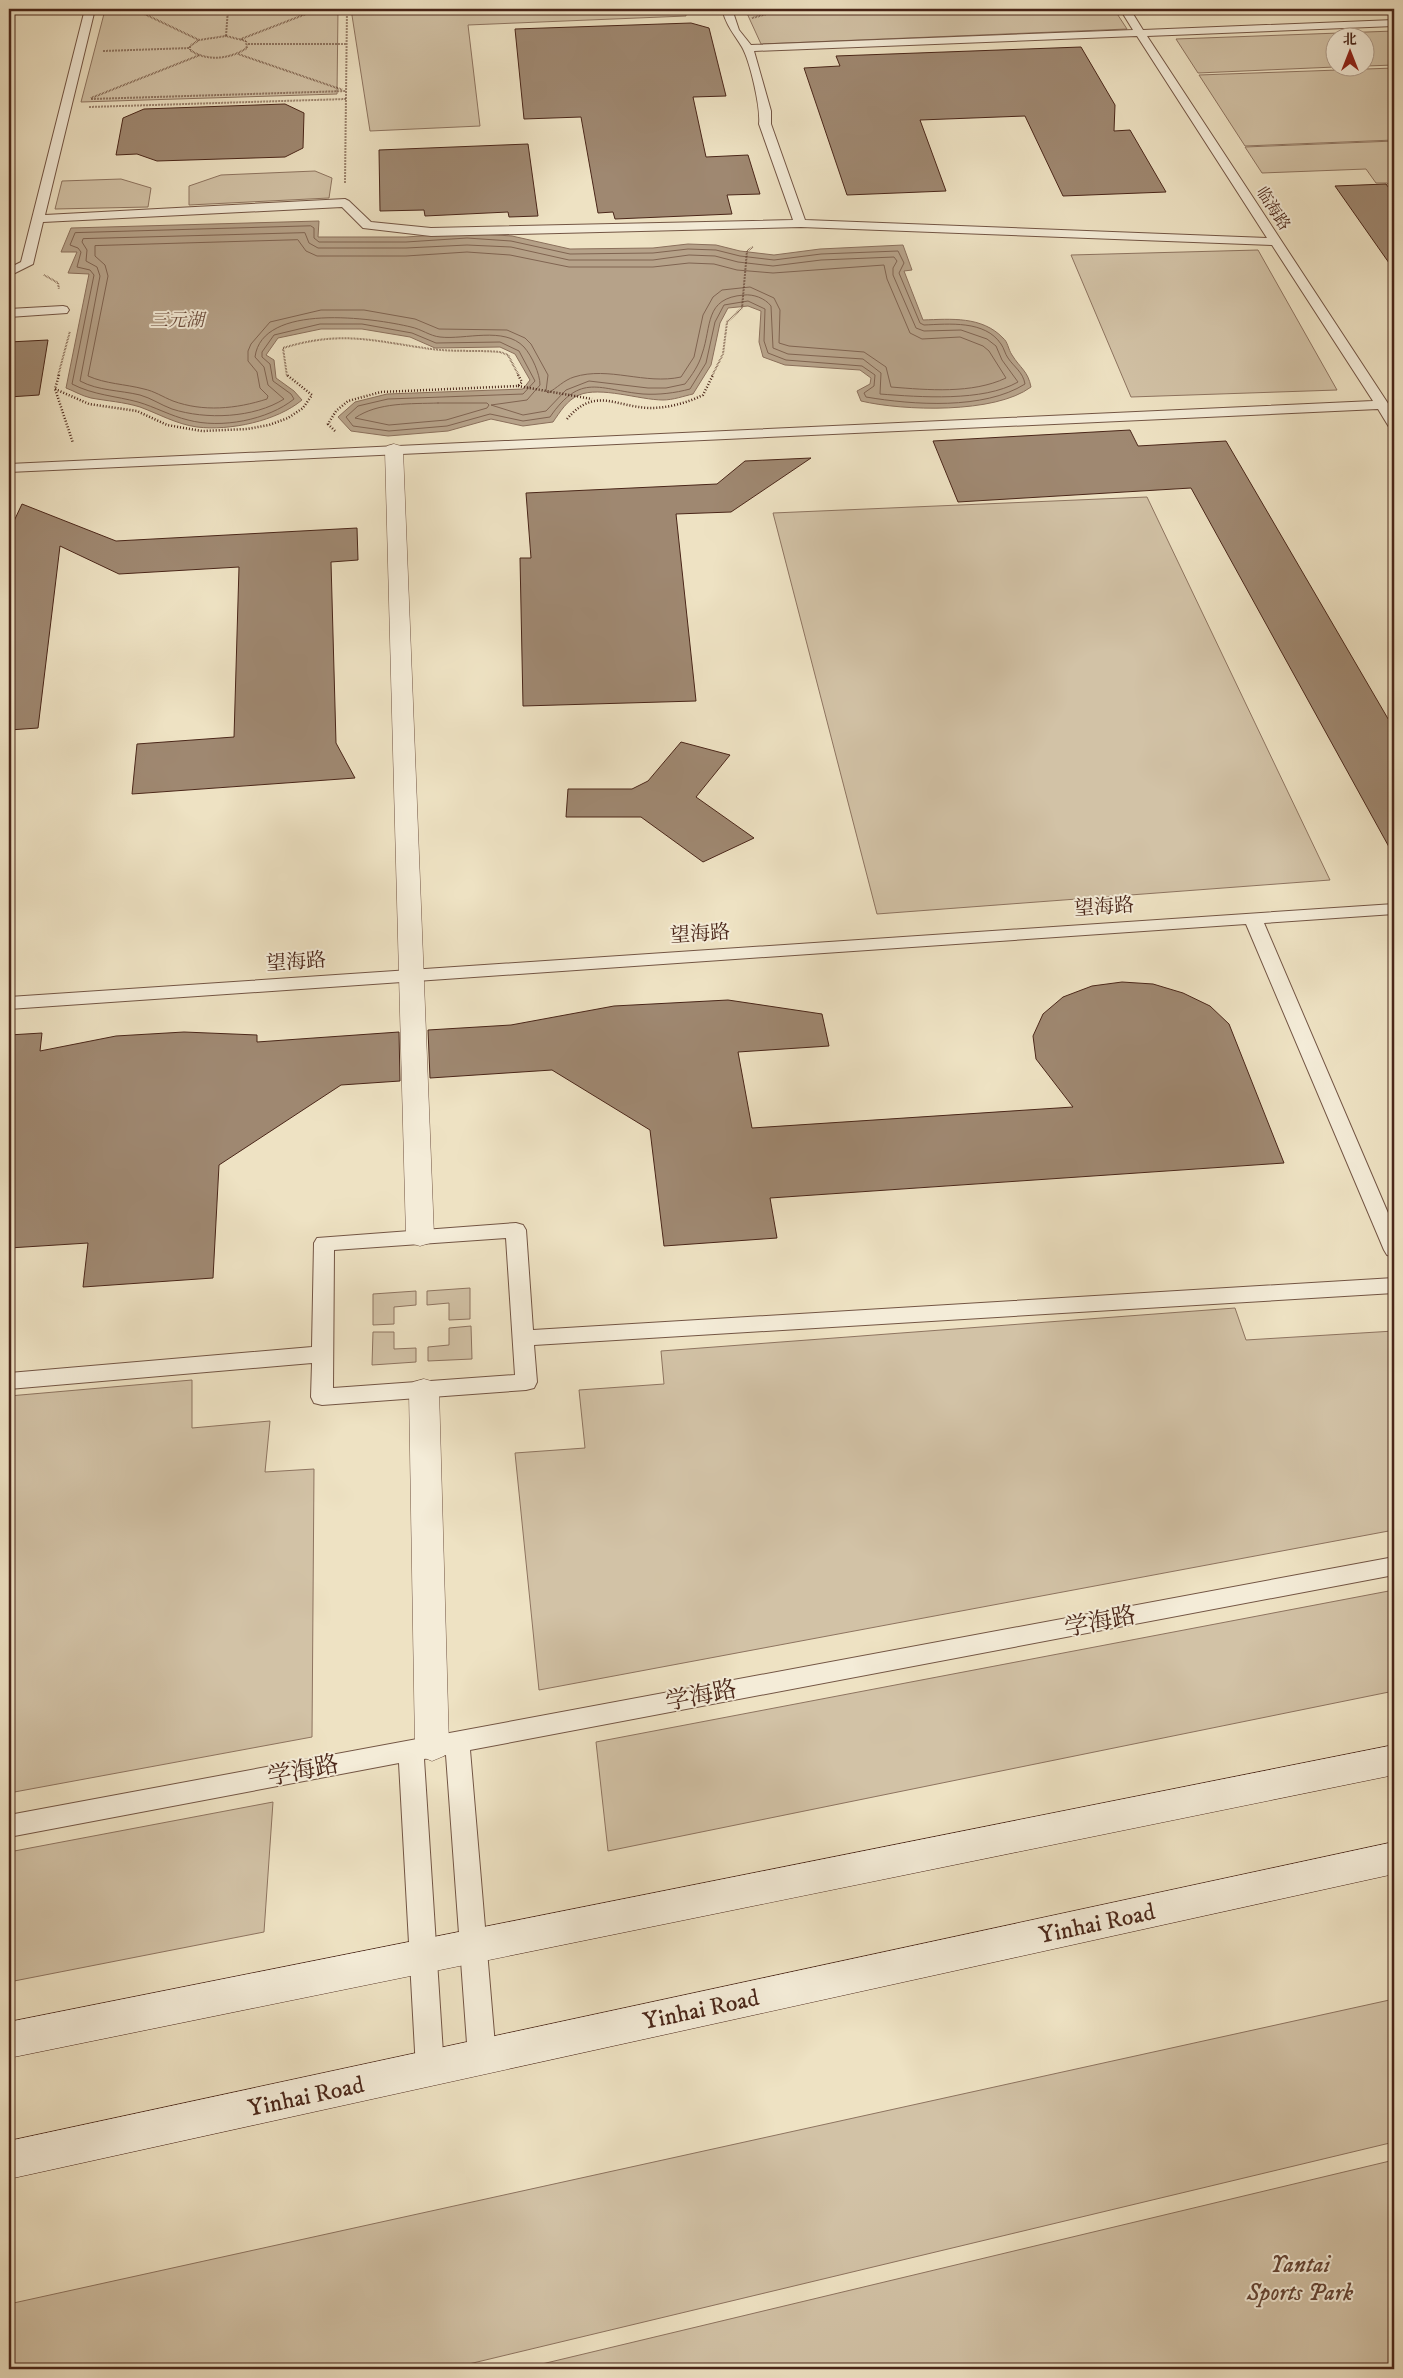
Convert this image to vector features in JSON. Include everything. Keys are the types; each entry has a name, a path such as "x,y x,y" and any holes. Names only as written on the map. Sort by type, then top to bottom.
{"main road":[{"path":"394,450 413,975 420,1236"},
{"path":"424,1390 433,1746"},
{"path":"9,2040 1394,1760"},
{"name":"Yinhai Road","path":"9,2160 1394,1858"}],"lane":[{"path":"9,272 27,264 90,9"},
{"path":"727,9 734,30 748,48 766,111 765,124 797,217 801,223"},
{"name":"临海路","path":"1125,9 1394,424"},
{"path":"748,48 1394,22"},
{"path":"38,219 345,203 367,225 431,232 801,223 1277,242"},
{"path":"9,313 63,310"},
{"path":"9,468 1382,405"},
{"name":"望海路","path":"9,1002 1394,909"},
{"path":"1253,919 1394,1250"},
{"path":"516,1230 526,1382 322,1397 324,1243 420,1236 516,1230"},
{"path":"523,1338 1394,1286"},
{"path":"9,1381 323,1354"},
{"name":"学海路","path":"9,1826 1394,1566"},
{"path":"433,1746 473,1946 482,2057"},
{"path":"430,2069 424,1956 433,1746"}],"path":[{"path":"134,9 199,40"},
{"path":"226,36 228,9"},
{"path":"190,48 193,43 199,40 226,36 241,38 319,9"},
{"path":"345,203 347,9"},
{"path":"732,24 786,9"},
{"path":"241,38 248,44 347,44"},
{"path":"190,48 194,53 200,55 219,57 237,54 243,51 248,44"},
{"path":"79,52 190,48"},
{"path":"237,54 346,91"},
{"path":"200,55 88,99 346,91"},
{"path":"66,108 346,99"},
{"path":"340,433 328,424 331,415 354,398 370,393 417,388 447,389 518,386 597,400 614,400 651,408 677,404 703,395 723,354 727,322 742,308 747,251"},
{"path":"27,264 58,283 63,310 70,330 55,389 80,464"},
{"path":"55,389 92,405 134,410 168,426 216,433 272,425 293,416 309,404 312,395 288,376 283,348 308,339 351,336 447,351 500,352 508,355 522,382 518,386"},
{"path":"565,421 579,404 597,400"}],"green space":[{"path":"338,9 337,94 81,102 105,10"},
{"path":"351,9 686,9 686,16 468,25 480,126 370,131"},
{"path":"745,9 1114,9 1127,29 761,44"},
{"path":"1394,31 1394,65 1376,66 1376,32"},
{"path":"1326,33 1326,67 1198,73 1176,39"},
{"path":"1394,68 1394,140 1245,146 1199,75 1326,70 1326,78 1376,78 1376,69"},
{"path":"1394,141 1394,192 1387,183 1376,183 1366,169 1262,173 1245,147"},
{"path":"315,171 332,178 329,198 189,205 189,186 221,175"},
{"path":"121,179 151,188 148,207 55,209 62,181"},
{"path":"1258,250 1337,390 1131,397 1071,255"},
{"path":"1147,497 1330,880 877,914 773,513"},
{"path":"470,1288 470,1319 449,1320 449,1303 427,1305 427,1291"},
{"path":"416,1291 416,1305 394,1307 394,1324 373,1325 373,1294"},
{"path":"1235,1308 1246,1340 1394,1331 1394,1530 539,1690 515,1453 585,1448 579,1390 664,1384 661,1351"},
{"path":"471,1326 472,1359 428,1361 428,1347 449,1345 449,1328"},
{"path":"373,1332 394,1332 394,1349 416,1348 416,1362 372,1365"},
{"path":"192,1380 192,1428 270,1421 265,1472 314,1469 312,1737 9,1793 9,1396"},
{"path":"1394,1590 1394,1691 608,1851 596,1742"},
{"path":"273,1802 264,1932 9,1982 9,1852"},
{"path":"1394,1999 1394,2142 448,2369 9,2369 9,2304"},
{"name":"Yantai Sports Park","path":"1394,2160 1394,2369 521,2369"}],"water":[{"name":"三元湖","path":"319,221 318,237 406,237 466,233 512,236 570,249 653,248 688,244 716,245 740,251 774,255 820,249 903,245 912,270 904,271 923,320 966,320 976,322 995,331 1006,342 1012,355 1028,377 1031,387 1015,396 995,402 948,408 900,407 861,401 857,391 870,384 871,378 860,370 785,365 763,357 759,342 761,311 748,306 728,308 720,323 711,365 693,394 663,400 609,393 588,393 579,395 571,400 553,422 523,426 491,419 448,431 388,436 351,431 338,417 355,402 387,394 523,389 530,380 515,354 500,347 435,348 410,337 362,329 321,329 278,338 266,355 274,360 276,378 294,391 302,400 280,414 238,426 210,428 189,426 140,407 91,398 66,388 89,274 68,273 77,252 61,252 71,228"}],"building":[{"path":"691,23 709,28 726,96 693,97 706,157 748,155 760,194 727,195 732,214 615,219 613,212 598,213 581,117 524,119 515,29"},
{"path":"1081,47 1115,105 1114,131 1130,130 1166,192 1063,196 1025,116 920,120 946,191 847,195 804,68 840,66 836,56"},
{"path":"285,104 304,113 303,148 285,157 157,161 137,154 116,155 123,118 144,109"},
{"path":"528,144 538,216 509,217 508,212 425,216 424,210 380,211 379,150"},
{"path":"1386,184 1394,195 1394,270 1335,186"},
{"path":"48,340 39,395 9,397 9,342"},
{"path":"1130,430 1138,446 1226,441 1394,729 1394,856 1191,488 958,502 933,441"},
{"path":"811,458 731,512 676,514 696,701 523,706 520,558 531,558 526,493 717,484 745,461"},
{"path":"22,504 116,541 357,528 358,560 331,562 336,743 355,778 132,794 137,744 234,737 239,567 119,574 60,546 38,728 9,730 9,521 14,521"},
{"path":"681,742 730,755 696,797 754,838 703,862 641,817 566,817 568,789 632,789 648,781"},
{"path":"1122,982 1153,984 1183,993 1210,1006 1229,1024 1284,1163 770,1198 777,1238 664,1246 650,1130 552,1070 430,1078 428,1030 511,1025 614,1006 728,1000 822,1014 829,1046 738,1052 752,1128 1073,1107 1036,1059 1033,1036 1043,1014 1063,997 1092,986"},
{"path":"184,1032 257,1035 257,1042 399,1032 400,1081 341,1085 219,1165 213,1278 83,1287 88,1243 9,1248 9,1035 42,1033 40,1051 116,1036"}]}
